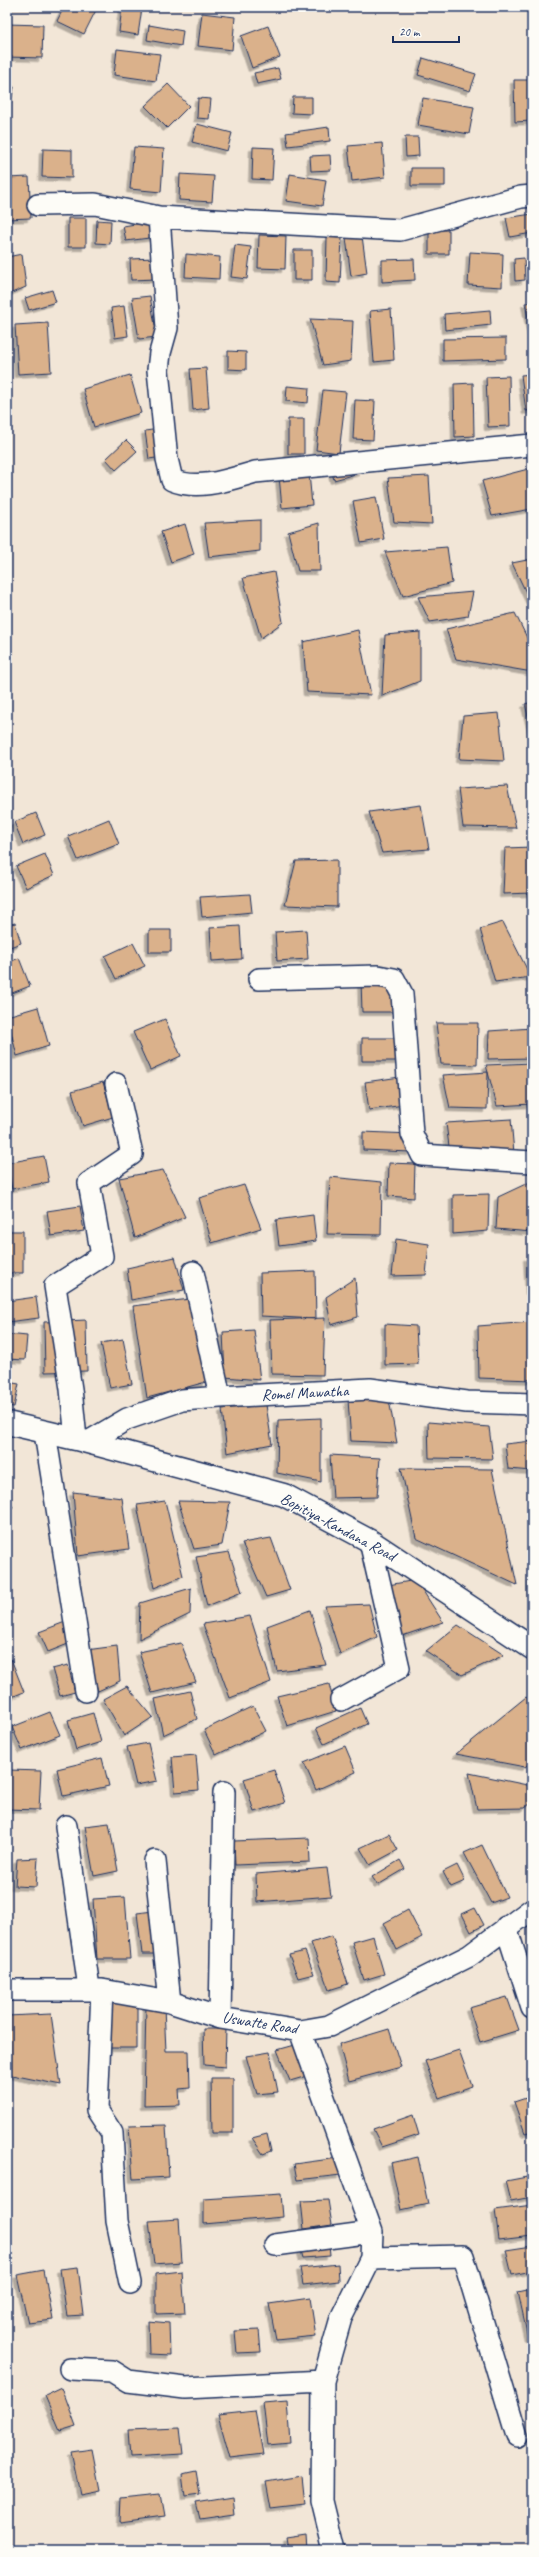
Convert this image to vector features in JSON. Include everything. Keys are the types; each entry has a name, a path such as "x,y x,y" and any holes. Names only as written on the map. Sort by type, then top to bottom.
{"street":[{"path":"38,205 95,204 158,216 400,230 521,197 532,196"},
{"path":"158,216 167,328 160,353 158,370 167,459 172,480 184,486 205,484 219,482 254,472 532,445"},
{"path":"259,979 378,976 394,979 402,994 412,1134 422,1155 532,1162"},
{"path":"82,1441 71,1389 55,1286 102,1256 89,1183 132,1154 116,1084"},
{"path":"193,1272 220,1397"},
{"name":"Romel Mawatha","path":"82,1441 127,1419 182,1400 370,1389 467,1402 532,1404"},
{"name":"Bopitiya-Kandana Road","path":"7,1423 82,1441 284,1495 370,1541 532,1648"},
{"path":"44,1433 86,1691"},
{"path":"341,1700 399,1668 370,1541"},
{"path":"220,2018 224,1792"},
{"path":"66,1826 96,1989 97,2110 112,2133 117,2221 130,2283"},
{"path":"155,1861 170,2002"},
{"name":"Uswatte Road","path":"7,1990 96,1989 170,2002 220,2018 300,2031 329,2026 469,1956 532,1909"},
{"path":"506,1927 532,2008"},
{"path":"300,2031 372,2232 372,2258 341,2318 323,2381 322,2501 334,2550"},
{"path":"275,2245 372,2232"},
{"path":"372,2258 463,2256 517,2436"},
{"path":"70,2369 112,2371 128,2381 185,2388 323,2381"}],"building":[{"path":"64,7 97,8 84,34 57,21"},
{"path":"122,7 142,8 138,35 119,32"},
{"path":"202,13 235,17 232,50 198,46"},
{"path":"7,24 43,25 42,58 7,57"},
{"path":"149,25 183,31 181,46 147,40"},
{"path":"268,26 280,57 252,68 241,36"},
{"path":"117,49 160,54 156,81 114,75"},
{"path":"423,58 476,74 470,91 418,75"},
{"path":"278,68 281,79 257,84 254,73"},
{"path":"514,80 532,80 532,121 515,122"},
{"path":"168,84 189,106 167,128 145,106"},
{"path":"7,86 14,87 7,121"},
{"path":"293,97 312,97 312,114 292,113"},
{"path":"198,98 211,99 209,119 197,118"},
{"path":"423,98 474,107 469,134 418,125"},
{"path":"197,124 232,133 227,151 192,142"},
{"path":"329,127 330,141 288,146 286,133"},
{"path":"405,137 418,137 419,156 406,157"},
{"path":"382,143 385,177 352,181 348,146"},
{"path":"134,147 164,149 161,192 130,189"},
{"path":"253,147 274,148 272,180 252,179"},
{"path":"43,149 72,150 72,178 42,177"},
{"path":"330,155 331,170 311,171 310,156"},
{"path":"411,168 445,168 445,186 411,186"},
{"path":"180,174 214,176 212,202 179,200"},
{"path":"290,174 326,180 322,206 286,201"},
{"path":"29,177 31,218 7,219 7,178"},
{"path":"532,214 532,233 510,237 506,218"},
{"path":"68,218 86,218 86,247 68,247"},
{"path":"97,220 111,221 110,244 96,243"},
{"path":"154,221 157,237 126,241 123,226"},
{"path":"429,230 449,230 449,254 429,254"},
{"path":"259,235 286,236 285,269 258,268"},
{"path":"362,236 367,273 351,276 346,238"},
{"path":"327,237 342,238 340,283 326,282"},
{"path":"235,245 251,247 247,279 231,277"},
{"path":"294,250 312,250 312,280 294,280"},
{"path":"470,252 503,254 502,287 468,285"},
{"path":"22,254 26,287 7,295 7,257"},
{"path":"186,254 220,257 219,279 185,277"},
{"path":"155,258 156,279 131,280 130,259"},
{"path":"524,258 525,280 515,281 514,259"},
{"path":"414,259 415,280 382,282 382,260"},
{"path":"52,290 56,302 29,310 25,298"},
{"path":"150,296 157,337 139,339 132,298"},
{"path":"532,302 532,337 525,303"},
{"path":"124,306 128,336 115,338 111,308"},
{"path":"391,309 394,360 374,362 370,311"},
{"path":"490,310 491,325 445,330 444,314"},
{"path":"310,319 353,321 351,361 323,365"},
{"path":"48,323 51,372 18,374 15,325"},
{"path":"506,338 506,359 443,361 443,339"},
{"path":"228,351 246,352 246,370 228,369"},
{"path":"206,368 209,408 193,410 190,369"},
{"path":"532,374 532,410 526,411 521,375"},
{"path":"130,375 141,413 94,427 83,389"},
{"path":"509,376 510,426 488,427 486,377"},
{"path":"473,383 474,436 455,437 454,384"},
{"path":"287,386 309,388 308,403 286,401"},
{"path":"323,390 346,392 339,453 316,450"},
{"path":"355,400 375,401 373,440 353,439"},
{"path":"288,419 304,419 304,454 288,454"},
{"path":"173,427 176,455 149,459 145,431"},
{"path":"126,440 137,451 116,470 106,459"},
{"path":"532,468 532,509 492,516 482,481"},
{"path":"331,469 363,472 334,480"},
{"path":"309,473 312,505 282,508 279,476"},
{"path":"429,476 432,524 394,522 388,478"},
{"path":"376,497 384,539 361,543 353,501"},
{"path":"260,520 260,551 209,557 204,523"},
{"path":"319,523 320,571 298,571 288,532"},
{"path":"185,524 194,554 171,562 161,532"},
{"path":"447,547 452,583 403,596 385,552"},
{"path":"532,559 532,605 512,563"},
{"path":"274,572 283,622 261,638 243,578"},
{"path":"473,592 468,616 430,622 418,597"},
{"path":"515,613 532,648 532,672 456,659 446,629"},
{"path":"358,630 371,695 307,692 303,642"},
{"path":"420,632 420,681 382,696 385,635"},
{"path":"532,702 532,732 525,704"},
{"path":"499,713 504,761 459,759 463,716"},
{"path":"507,786 516,828 463,827 458,789"},
{"path":"421,805 429,849 382,853 369,812"},
{"path":"36,813 45,835 23,844 14,822"},
{"path":"109,819 119,844 78,860 68,836"},
{"path":"532,847 532,893 503,894 505,848"},
{"path":"45,854 54,875 26,888 16,866"},
{"path":"337,860 337,907 285,905 296,861"},
{"path":"250,894 252,912 202,917 200,897"},
{"path":"503,922 531,977 495,982 480,929"},
{"path":"15,923 21,943 7,948 7,925"},
{"path":"240,926 242,959 212,961 210,928"},
{"path":"149,930 171,930 171,952 149,952"},
{"path":"306,930 308,959 277,961 275,932"},
{"path":"133,943 145,966 116,979 105,956"},
{"path":"19,958 30,986 7,995 7,963"},
{"path":"394,979 394,1012 362,1012 361,980"},
{"path":"38,1007 49,1046 17,1056 7,1016"},
{"path":"165,1019 181,1056 150,1070 133,1032"},
{"path":"436,1023 478,1023 477,1065 441,1064"},
{"path":"532,1028 532,1058 488,1059 489,1031"},
{"path":"362,1038 406,1038 406,1061 362,1061"},
{"path":"532,1063 532,1104 497,1106 486,1065"},
{"path":"488,1072 487,1109 450,1108 443,1075"},
{"path":"407,1076 411,1104 369,1110 365,1082"},
{"path":"103,1082 113,1117 83,1126 72,1091"},
{"path":"511,1119 514,1153 450,1154 446,1123"},
{"path":"363,1132 412,1134 411,1152 363,1150"},
{"path":"44,1156 49,1182 12,1189 7,1163"},
{"path":"389,1163 415,1164 414,1198 388,1196"},
{"path":"163,1170 185,1217 135,1238 119,1178"},
{"path":"330,1177 382,1182 381,1235 327,1234"},
{"path":"532,1181 532,1232 496,1229 498,1197"},
{"path":"244,1185 261,1228 212,1243 199,1198"},
{"path":"489,1194 488,1231 453,1234 453,1195"},
{"path":"80,1206 84,1231 51,1236 47,1211"},
{"path":"313,1215 316,1241 279,1246 276,1220"},
{"path":"7,1231 23,1231 23,1273 7,1273"},
{"path":"396,1239 429,1244 426,1275 392,1276"},
{"path":"175,1257 184,1290 131,1300 127,1268"},
{"path":"527,1257 532,1257 532,1292 529,1291"},
{"path":"315,1271 316,1319 261,1316 260,1273"},
{"path":"355,1278 358,1317 331,1325 326,1297"},
{"path":"36,1297 39,1318 7,1322 7,1301"},
{"path":"190,1299 206,1382 147,1398 133,1306"},
{"path":"325,1318 323,1375 272,1374 270,1320"},
{"path":"86,1320 87,1371 45,1372 44,1322"},
{"path":"532,1322 532,1380 479,1378 478,1326"},
{"path":"385,1324 416,1326 418,1364 385,1365"},
{"path":"254,1330 260,1380 225,1377 223,1332"},
{"path":"7,1334 27,1336 25,1360 7,1359"},
{"path":"123,1339 132,1384 110,1388 101,1343"},
{"path":"7,1382 19,1384 14,1407 7,1406"},
{"path":"348,1400 389,1400 397,1443 351,1441"},
{"path":"266,1405 272,1444 227,1453 222,1409"},
{"path":"321,1418 321,1482 277,1473 278,1420"},
{"path":"428,1422 489,1427 493,1459 429,1458"},
{"path":"532,1441 532,1471 508,1469 505,1444"},
{"path":"330,1455 380,1458 377,1497 333,1498"},
{"path":"401,1468 492,1469 517,1585 416,1538"},
{"path":"73,1492 122,1498 129,1549 78,1556"},
{"path":"7,1499 13,1507 7,1512"},
{"path":"165,1501 183,1576 154,1588 137,1505"},
{"path":"178,1501 230,1502 222,1545 194,1549"},
{"path":"271,1538 290,1590 266,1597 242,1543"},
{"path":"229,1552 242,1592 207,1606 196,1557"},
{"path":"532,1578 532,1610 531,1610"},
{"path":"416,1580 443,1622 402,1636 388,1585"},
{"path":"191,1588 190,1614 139,1639 140,1603"},
{"path":"369,1604 377,1637 340,1654 325,1606"},
{"path":"310,1610 326,1665 277,1671 267,1626"},
{"path":"250,1616 271,1682 230,1698 203,1624"},
{"path":"65,1622 73,1642 48,1652 39,1632"},
{"path":"458,1625 504,1655 462,1675 426,1651"},
{"path":"181,1643 196,1682 152,1693 139,1652"},
{"path":"117,1646 120,1681 98,1691 86,1650"},
{"path":"11,1659 24,1692 9,1698 7,1661"},
{"path":"68,1665 75,1692 60,1696 52,1669"},
{"path":"329,1684 336,1711 287,1726 277,1696"},
{"path":"127,1686 153,1717 124,1736 103,1699"},
{"path":"190,1691 197,1719 163,1735 155,1699"},
{"path":"526,1697 532,1701 532,1761 525,1767 456,1754"},
{"path":"253,1706 266,1731 216,1755 204,1730"},
{"path":"360,1708 367,1724 324,1744 316,1728"},
{"path":"50,1712 60,1735 22,1750 12,1727"},
{"path":"93,1713 101,1742 76,1750 68,1720"},
{"path":"148,1743 157,1781 136,1785 127,1747"},
{"path":"345,1746 356,1772 316,1790 304,1763"},
{"path":"196,1755 199,1790 175,1792 172,1757"},
{"path":"102,1758 109,1786 63,1796 57,1769"},
{"path":"9,1770 41,1771 39,1810 7,1809"},
{"path":"274,1770 285,1803 254,1812 244,1779"},
{"path":"469,1773 532,1786 532,1802 525,1808 477,1809"},
{"path":"109,1823 118,1871 94,1876 85,1826"},
{"path":"389,1834 398,1850 370,1865 360,1848"},
{"path":"309,1838 310,1862 235,1865 234,1841"},
{"path":"482,1845 507,1897 491,1903 464,1853"},
{"path":"38,1858 36,1887 15,1886 17,1859"},
{"path":"400,1860 405,1869 378,1885 372,1877"},
{"path":"457,1865 465,1881 451,1887 443,1872"},
{"path":"327,1868 331,1896 257,1902 256,1874"},
{"path":"125,1897 130,1959 97,1959 93,1899"},
{"path":"475,1908 484,1925 471,1932 462,1914"},
{"path":"408,1910 422,1937 397,1950 384,1923"},
{"path":"153,1911 157,1954 142,1954 137,1913"},
{"path":"332,1936 348,1984 329,1990 311,1943"},
{"path":"373,1936 384,1974 364,1980 352,1942"},
{"path":"305,1951 314,1974 298,1978 289,1955"},
{"path":"507,1997 519,2030 480,2042 469,2008"},
{"path":"111,2002 137,2003 137,2048 108,2048"},
{"path":"146,2005 164,2007 166,2051 189,2051 190,2088 179,2089 180,2105 144,2106"},
{"path":"51,2014 61,2085 7,2074 7,2016"},
{"path":"203,2029 226,2029 225,2067 204,2065"},
{"path":"389,2029 401,2067 349,2081 339,2044"},
{"path":"295,2045 307,2076 290,2081 277,2050"},
{"path":"459,2050 472,2086 439,2098 425,2061"},
{"path":"270,2052 278,2092 257,2094 246,2056"},
{"path":"211,2078 233,2078 233,2133 212,2133"},
{"path":"532,2096 532,2131 525,2133 514,2102"},
{"path":"413,2115 419,2135 382,2147 373,2129"},
{"path":"166,2125 169,2177 133,2179 129,2126"},
{"path":"267,2134 271,2151 263,2154 252,2138"},
{"path":"418,2157 428,2204 401,2210 391,2163"},
{"path":"338,2158 341,2175 297,2180 294,2164"},
{"path":"532,2176 532,2197 511,2201 506,2181"},
{"path":"281,2194 283,2217 204,2224 204,2199"},
{"path":"328,2200 332,2225 304,2229 301,2201"},
{"path":"532,2205 532,2236 499,2240 495,2210"},
{"path":"179,2219 182,2262 154,2264 149,2221"},
{"path":"329,2245 330,2256 303,2258 300,2247"},
{"path":"532,2246 532,2271 512,2275 506,2250"},
{"path":"338,2264 339,2281 303,2285 300,2268"},
{"path":"78,2267 84,2315 67,2316 60,2269"},
{"path":"44,2270 53,2320 28,2323 17,2275"},
{"path":"182,2271 185,2313 156,2314 156,2274"},
{"path":"532,2289 532,2336 528,2337 518,2292"},
{"path":"310,2298 316,2336 276,2340 269,2304"},
{"path":"148,2321 169,2323 170,2355 149,2354"},
{"path":"259,2330 261,2352 237,2353 235,2331"},
{"path":"62,2388 76,2426 60,2431 45,2396"},
{"path":"287,2401 290,2443 268,2445 263,2403"},
{"path":"255,2411 263,2454 230,2458 218,2415"},
{"path":"180,2428 183,2454 130,2457 128,2430"},
{"path":"92,2449 100,2490 80,2494 71,2452"},
{"path":"196,2471 200,2495 185,2497 182,2474"},
{"path":"302,2476 305,2505 271,2509 266,2482"},
{"path":"160,2494 164,2516 120,2522 121,2498"},
{"path":"233,2497 235,2514 200,2519 196,2503"},
{"path":"306,2535 307,2550 288,2550 286,2538"}]}
